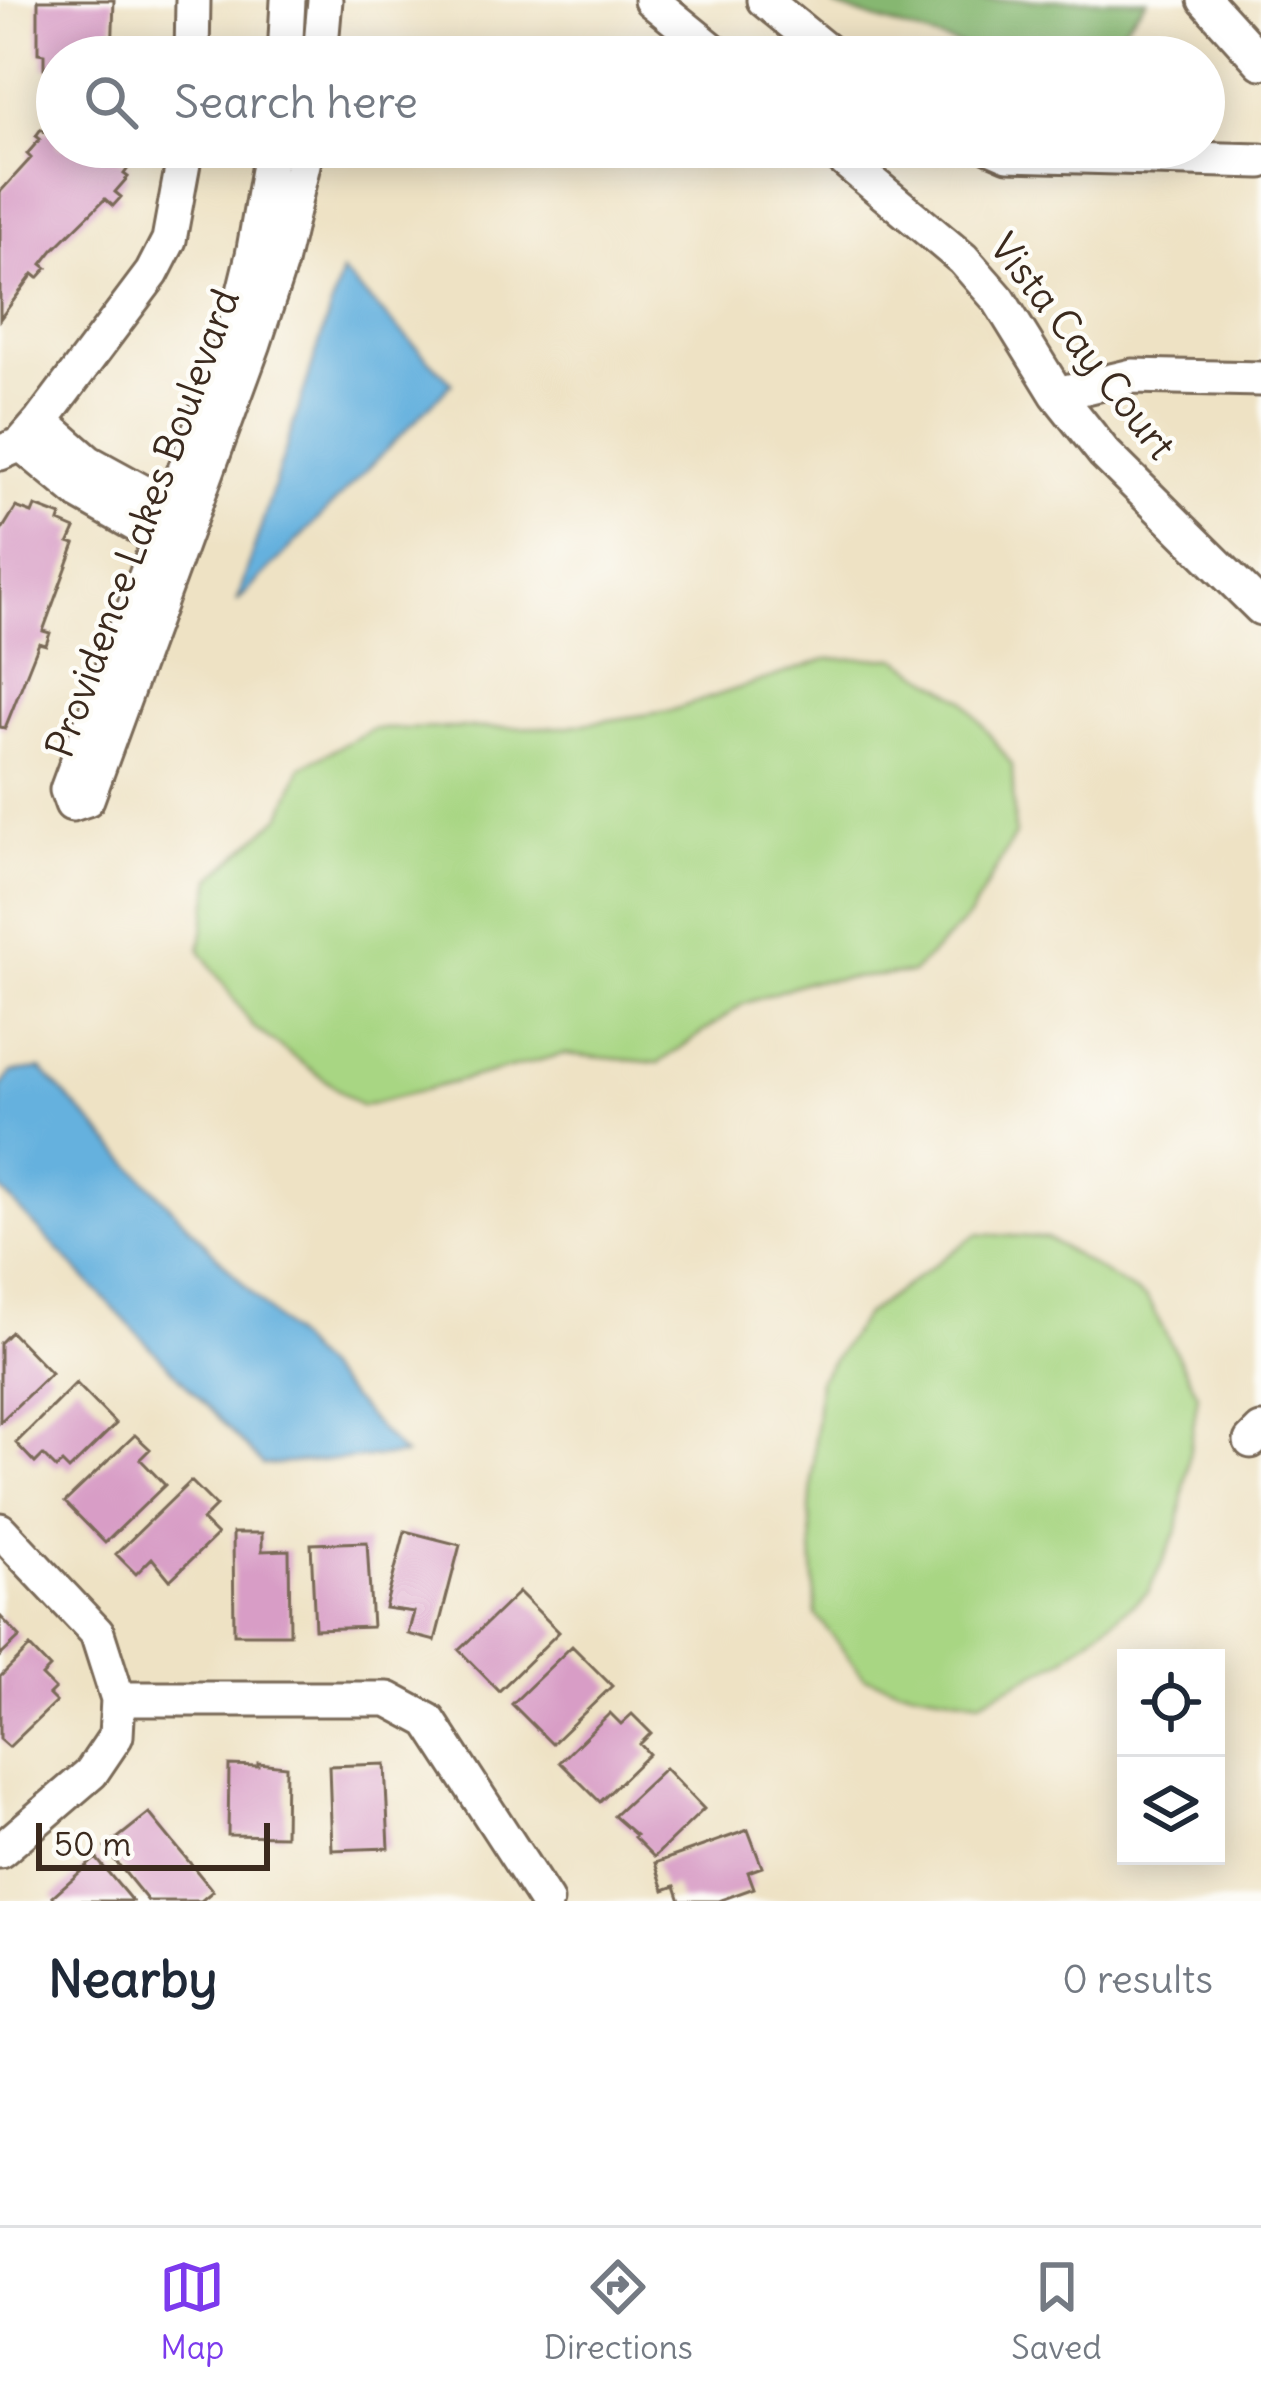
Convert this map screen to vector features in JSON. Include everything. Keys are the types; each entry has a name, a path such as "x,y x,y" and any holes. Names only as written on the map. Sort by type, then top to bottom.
{"street":[{"path":"192,36 193,0"},
{"path":"286,36 288,0"},
{"path":"322,36 325,0"},
{"path":"651,0 695,36"},
{"path":"764,0 808,36"},
{"path":"1204,0 1261,62"},
{"path":"1225,160 1261,161"},
{"path":"166,524 88,462 20,439 160,257 175,215 183,168"},
{"name":"Providence Lakes Boulevard","path":"268,168 231,344 67,790 72,804 87,799 254,343 280,263 302,168"},
{"name":"Vista Cay Court","path":"855,168 963,259 999,300 1057,394 1104,453 1261,608"},
{"path":"1057,394 1132,376 1261,379"},
{"path":"0,1530 97,1633 118,1699 116,1736 91,1773 0,1850"},
{"path":"118,1699 388,1699 429,1721 546,1901"}],"green space":[{"path":"829,0 1147,0 1120,32 1107,36 929,36 836,7"},
{"path":"896,658 964,700 1012,765 1015,835 969,917 912,973 805,982 743,1004 659,1063 564,1054 361,1106 253,1027 200,950 212,878 282,815 301,767 373,729 563,727 670,711 827,659"},
{"path":"977,1234 1047,1238 1147,1299 1198,1394 1178,1529 1148,1592 1062,1660 980,1701 864,1677 816,1615 810,1511 819,1380 865,1315"}],"water":[{"path":"342,272 452,383 237,602"},
{"path":"41,1069 404,1455 263,1465 0,1189 0,1088 12,1072"}],"building":[{"path":"38,0 114,0 113,36 38,36"},
{"path":"36,144 36,168 128,168 124,174 128,177 115,192 121,197 113,206 105,199 53,250 42,264 47,268 38,278 33,274 0,319 0,192 31,158 27,154"},
{"path":"35,506 61,516 59,522 75,529 69,542 75,544 43,631 50,633 46,645 39,643 5,728 0,727 0,533 16,507 32,513"},
{"path":"11,1332 51,1373 0,1422 0,1343"},
{"path":"76,1383 116,1424 69,1470 62,1463 56,1468 43,1455 35,1463 16,1443"},
{"path":"135,1435 150,1449 140,1459 165,1485 105,1543 65,1502"},
{"path":"191,1481 216,1506 202,1520 217,1535 170,1580 152,1558 136,1574 116,1554"},
{"path":"405,1531 460,1545 435,1641 408,1634 414,1612 385,1608"},
{"path":"233,1533 262,1533 262,1551 289,1550 290,1634 234,1634"},
{"path":"367,1542 372,1627 315,1629 311,1544"},
{"path":"519,1592 559,1632 499,1691 459,1650"},
{"path":"0,1616 20,1637 0,1656"},
{"path":"572,1646 612,1686 552,1744 512,1704"},
{"path":"30,1647 50,1668 42,1676 55,1689 49,1695 56,1702 9,1747 0,1739 0,1677"},
{"path":"610,1713 621,1724 632,1714 651,1733 640,1744 649,1754 600,1802 560,1762"},
{"path":"385,1764 389,1848 332,1850 329,1766"},
{"path":"229,1765 286,1766 285,1836 228,1835"},
{"path":"665,1768 704,1809 654,1857 614,1816"},
{"path":"149,1813 213,1891 201,1901 148,1901 105,1848"},
{"path":"748,1830 762,1867 748,1872 754,1888 718,1901 680,1901 675,1886 664,1890 655,1863"},
{"path":"96,1858 132,1901 57,1901 53,1896"}]}
